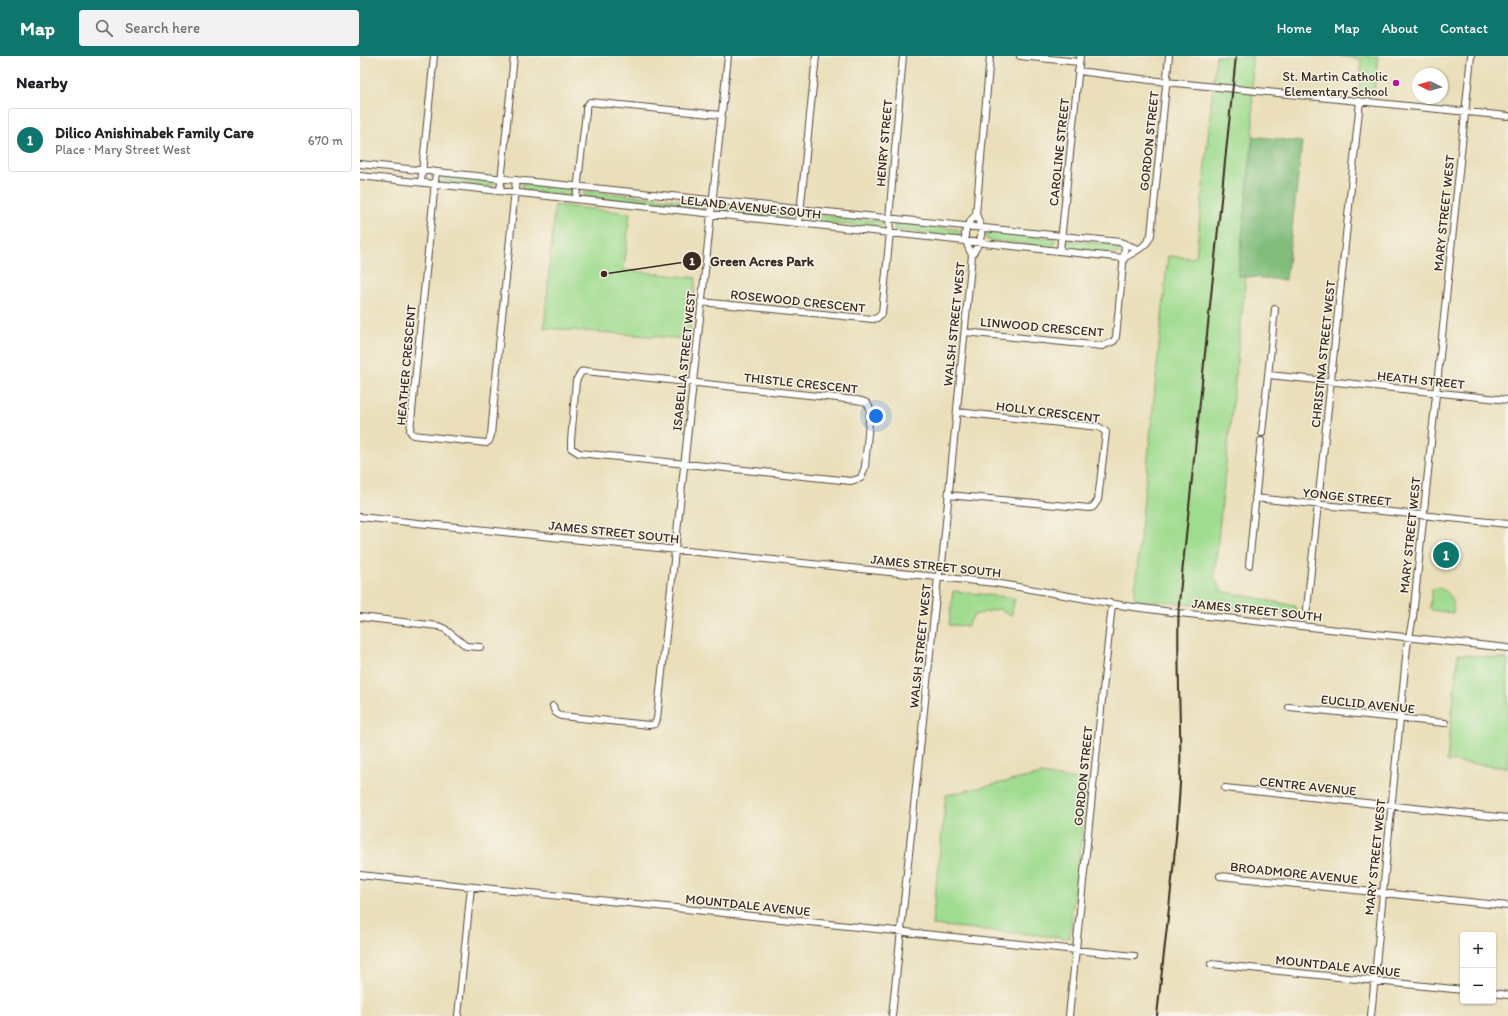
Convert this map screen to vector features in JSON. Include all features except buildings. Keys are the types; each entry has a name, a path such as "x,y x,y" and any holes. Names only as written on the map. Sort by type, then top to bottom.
{"street":[{"path":"421,182 434,56"},
{"path":"500,191 514,56"},
{"name":"ISABELLA STREET WEST","path":"553,706 555,712 561,716 649,725 655,724 659,712 728,56"},
{"path":"799,223 816,56"},
{"name":"HENRY STREET","path":"890,232 888,219 903,56"},
{"path":"982,227 976,214 990,56"},
{"path":"1020,56 1080,59"},
{"name":"GORDON STREET","path":"1138,250 1150,239 1152,227 1169,56"},
{"name":"MARY STREET WEST","path":"1371,1016 1408,637 1413,617 1470,56"},
{"name":"CAROLINE STREET","path":"1060,251 1080,59"},
{"path":"1078,71 1166,82 1508,116"},
{"name":"CHRISTINA STREET WEST","path":"1307,609 1360,101"},
{"path":"576,199 586,107 590,102 721,115"},
{"name":"LELAND AVENUE SOUTH","path":"360,164 1120,242 1138,250"},
{"name":"HEATHER CRESCENT","path":"436,172 410,428 411,434 416,436 482,443 486,443 490,439 516,180"},
{"name":"LELAND AVENUE SOUTH","path":"360,176 1124,258"},
{"path":"964,240 966,226 976,214"},
{"name":"WALSH STREET WEST","path":"892,1016 938,577 942,563 972,255 980,242 982,227"},
{"name":"ROSEWOOD CRESCENT","path":"701,302 872,319 877,318 882,313 890,232"},
{"name":"WALSH STREET WEST","path":"964,240 972,255"},
{"name":"LINWOOD CRESCENT","path":"965,332 1102,346 1114,341 1116,337 1125,244"},
{"path":"1124,258 1138,250"},
{"path":"1262,433 1275,309"},
{"path":"684,464 588,454 574,451 571,448 571,444 576,381 580,373 585,371 693,383"},
{"name":"HEATH STREET","path":"1269,375 1436,394 1508,400"},
{"name":"THISTLE CRESCENT","path":"684,464 851,481 861,478 865,467 870,410 870,405 867,402 693,383"},
{"name":"HOLLY CRESCENT","path":"948,495 1089,508 1093,507 1098,500 1106,432 1099,428 957,412"},
{"path":"1249,565 1261,441"},
{"name":"YONGE STREET","path":"1255,498 1508,524"},
{"name":"JAMES STREET SOUTH","path":"360,517 938,577 1023,587 1112,604 1185,614 1508,648"},
{"name":"GORDON STREET","path":"1069,1016 1112,604"},
{"path":"360,617 438,626 445,629 466,646 480,647"},
{"name":"EUCLID AVENUE","path":"1289,707 1445,723"},
{"name":"CENTRE AVENUE","path":"1225,788 1508,818"},
{"name":"MOUNTDALE AVENUE","path":"360,875 1134,956"},
{"name":"BROADMORE AVENUE","path":"1220,876 1508,906"},
{"path":"458,1016 471,887"},
{"name":"MOUNTDALE AVENUE","path":"1211,964 1460,990"},
{"path":"1496,993 1508,995"}],"green space":[{"path":"1216,56 1252,56 1253,136 1238,275 1246,276 1214,577 1222,591 1295,606 1299,613 1294,614 1134,599 1168,256 1191,258 1196,256"},
{"path":"1340,56 1378,56 1374,93 1359,91 1362,60"},
{"path":"1253,136 1302,142 1286,280 1238,276"},
{"path":"444,175 493,180 495,184 492,187 445,182 441,179"},
{"path":"523,183 570,188 572,193 570,195 526,191 522,190 521,188"},
{"path":"586,191 702,202 705,206 704,209 700,210 586,197 583,194"},
{"path":"555,205 630,213 624,270 696,278 689,339 544,328"},
{"path":"720,205 790,212 794,216 789,219 721,212 717,208"},
{"path":"808,214 879,221 882,222 882,226 878,228 808,220 805,217"},
{"path":"895,223 958,229 961,233 957,236 897,230 894,229"},
{"path":"989,231 1051,238 1055,240 1054,245 1050,247 987,240 985,235"},
{"path":"1069,240 1117,245 1120,249 1119,253 1116,254 1069,249 1065,246 1066,242"},
{"path":"1438,588 1446,591 1451,597 1453,613 1432,610 1430,608 1432,589"},
{"path":"953,591 1015,598 1011,616 999,609 974,615 967,626 949,625"},
{"path":"1458,654 1508,659 1508,768 1447,761"},
{"path":"1042,774 1087,782 1069,938 932,925 946,795"}],"railway":[{"path":"1157,1016 1173,871 1180,783 1178,648 1179,603 1236,56"}],"place":[{"name":"St. Martin Catholic Elementary School","path":"1396,83"},
{"name":"Green Acres Park","path":"604,274"},
{"name":"Dilico Anishinabek Family Care","path":"1446,555"}]}
